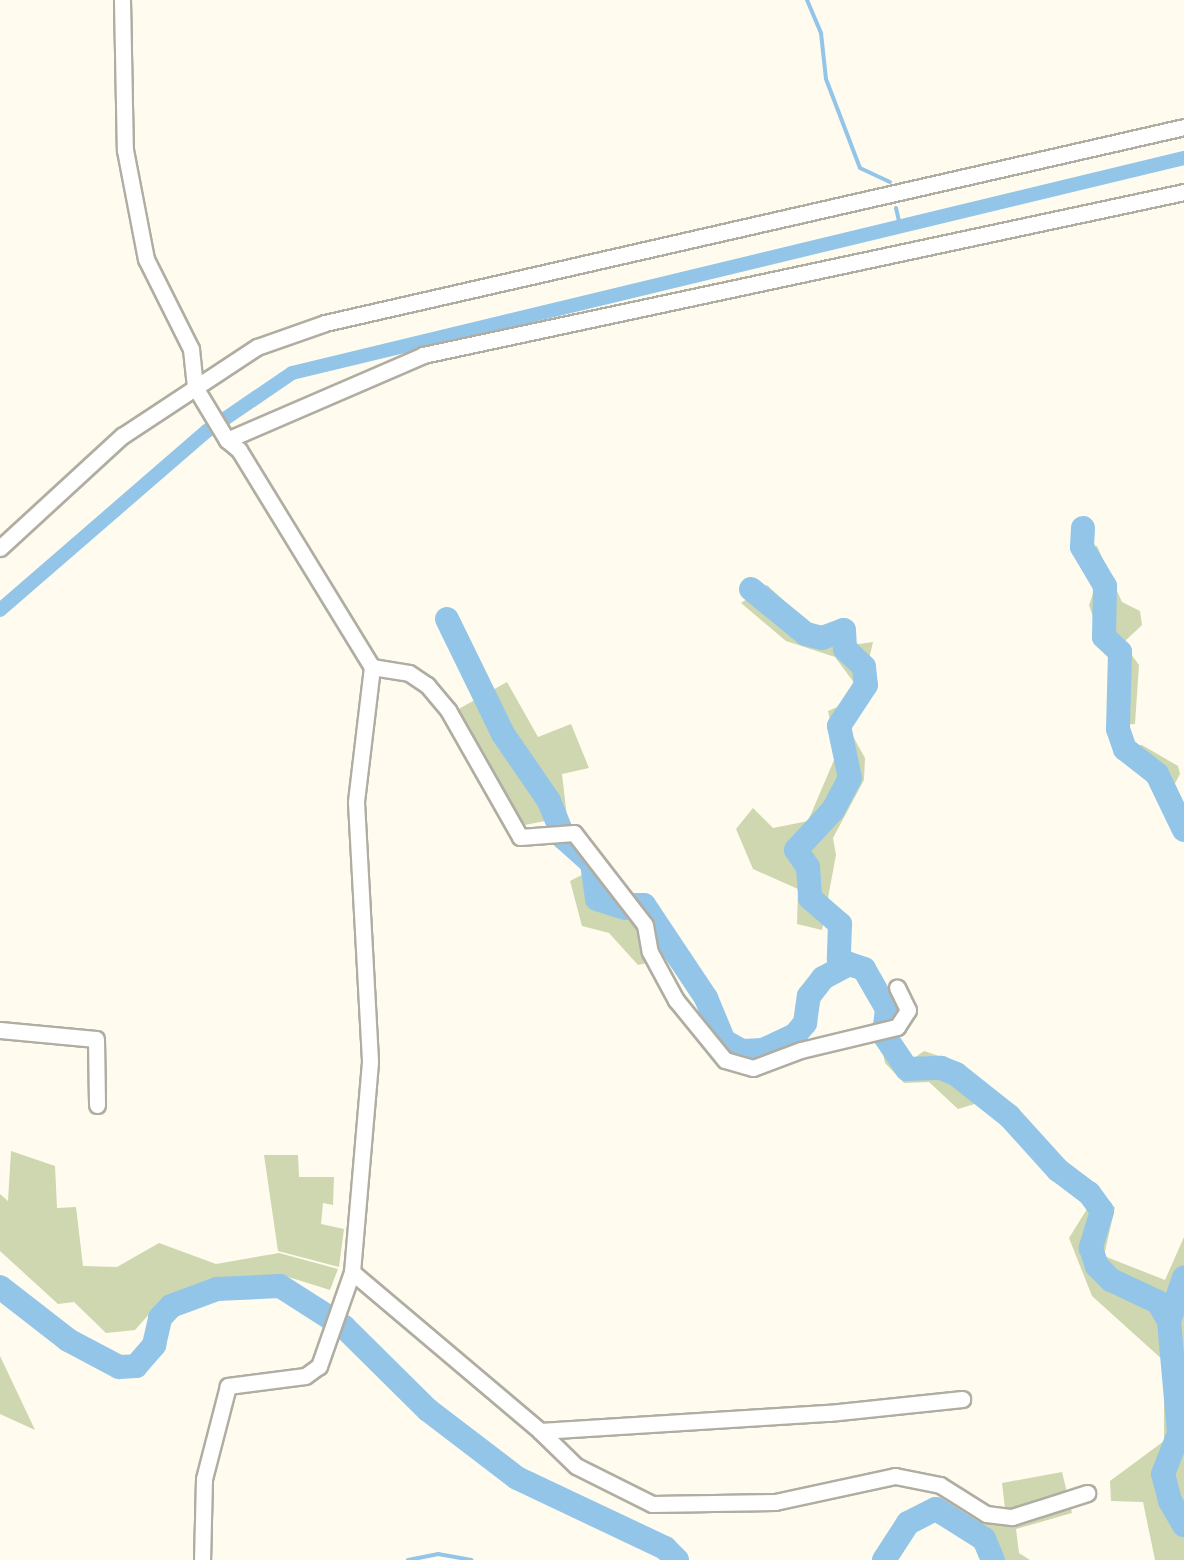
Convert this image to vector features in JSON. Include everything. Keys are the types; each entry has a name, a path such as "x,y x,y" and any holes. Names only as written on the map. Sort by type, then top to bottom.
{"street":[{"path":"122,0 125,150 146,259 191,350 198,392 227,440 239,450 372,667 356,802 370,1062 351,1273 319,1366 305,1376 228,1386 204,1479 202,1560"},
{"path":"0,548 122,436 198,392 257,347 325,323 1184,127"},
{"path":"227,440 423,355 1184,192"},
{"path":"372,667 409,673 427,685 447,710 512,830 520,837 561,831 605,869 645,925 664,980 725,1060 753,1068 801,1050 894,1028 905,1020 908,1010 897,987"},
{"path":"0,1030 96,1039 97,1105"},
{"path":"351,1273 540,1431 576,1466 652,1504 775,1502 895,1476 940,1485 986,1514 1012,1518 1087,1493"},
{"path":"540,1431 829,1413 962,1399"}],"green space":[{"path":"1097,546 1122,602 1140,611 1142,625 1123,643 1139,665 1135,724 1115,725 1116,658 1099,635 1089,605 1094,591 1077,555"},
{"path":"767,585 814,629 859,644 873,642 868,664 877,682 850,731 865,758 864,780 833,838 836,855 822,930 797,924 798,889 753,869 736,829 753,808 773,828 808,821 837,753 828,711 851,701 855,684 835,657 786,641 741,603"},
{"path":"507,682 538,737 571,724 589,768 562,774 567,817 519,826 455,711"},
{"path":"1142,745 1178,766 1180,774 1172,789 1161,791 1154,777 1118,746"},
{"path":"597,867 641,927 647,963 638,965 609,933 582,926 570,881"},
{"path":"896,1036 910,1061 924,1051 963,1064 988,1100 958,1109 929,1082 904,1083 885,1063 881,1043"},
{"path":"11,1151 55,1166 57,1208 76,1207 83,1266 117,1267 159,1243 216,1264 279,1253 338,1269 330,1290 285,1276 219,1278 159,1303 135,1330 106,1333 74,1302 58,1304 0,1251 0,1194 8,1201"},
{"path":"264,1155 298,1155 299,1177 334,1177 333,1205 323,1203 321,1224 344,1229 339,1267 278,1251"},
{"path":"1092,1201 1115,1207 1104,1256 1165,1280 1184,1237 1184,1560 1155,1560 1143,1502 1111,1501 1110,1481 1164,1441 1164,1361 1092,1296 1069,1238"},
{"path":"0,1356 35,1430 0,1414"},
{"path":"1062,1472 1072,1513 1016,1529 1019,1553 1030,1560 1004,1560 996,1539 976,1525 982,1516 1005,1509 1002,1483"}],"waterway":[{"path":"807,0 821,33 826,79 860,168 890,182"},
{"path":"0,610 207,431 292,373 1184,158"},
{"path":"896,208 900,225"},
{"path":"1083,528 1082,547 1105,586 1104,637 1120,652 1118,729 1125,749 1157,774 1184,830"},
{"path":"751,589 806,634 822,638 844,630 845,649 864,667 866,685 839,726 850,778 833,810 796,850 808,867 810,898 840,924 839,959 844,966"},
{"path":"447,619 503,734 549,801 564,838 592,863 597,899 625,908"},
{"path":"634,905 644,905 706,998 724,1041 742,1051 763,1050 795,1035 805,1023 809,996 823,978 849,964 864,969 887,1009 884,1035 907,1069 941,1068 956,1074 1009,1116 1058,1170 1089,1193 1102,1211 1091,1248 1097,1266 1111,1280 1158,1302 1169,1321 1179,1433 1163,1474 1170,1501 1184,1525"},
{"path":"1169,1321 1184,1278"},
{"path":"0,1287 68,1340 119,1367 136,1366 154,1345 160,1318 171,1306 217,1289 280,1286 344,1327 428,1410 517,1478 665,1548 677,1560"},
{"path":"884,1560 908,1523 936,1509 984,1539 993,1560"},
{"path":"408,1560 438,1554 471,1560"}]}
